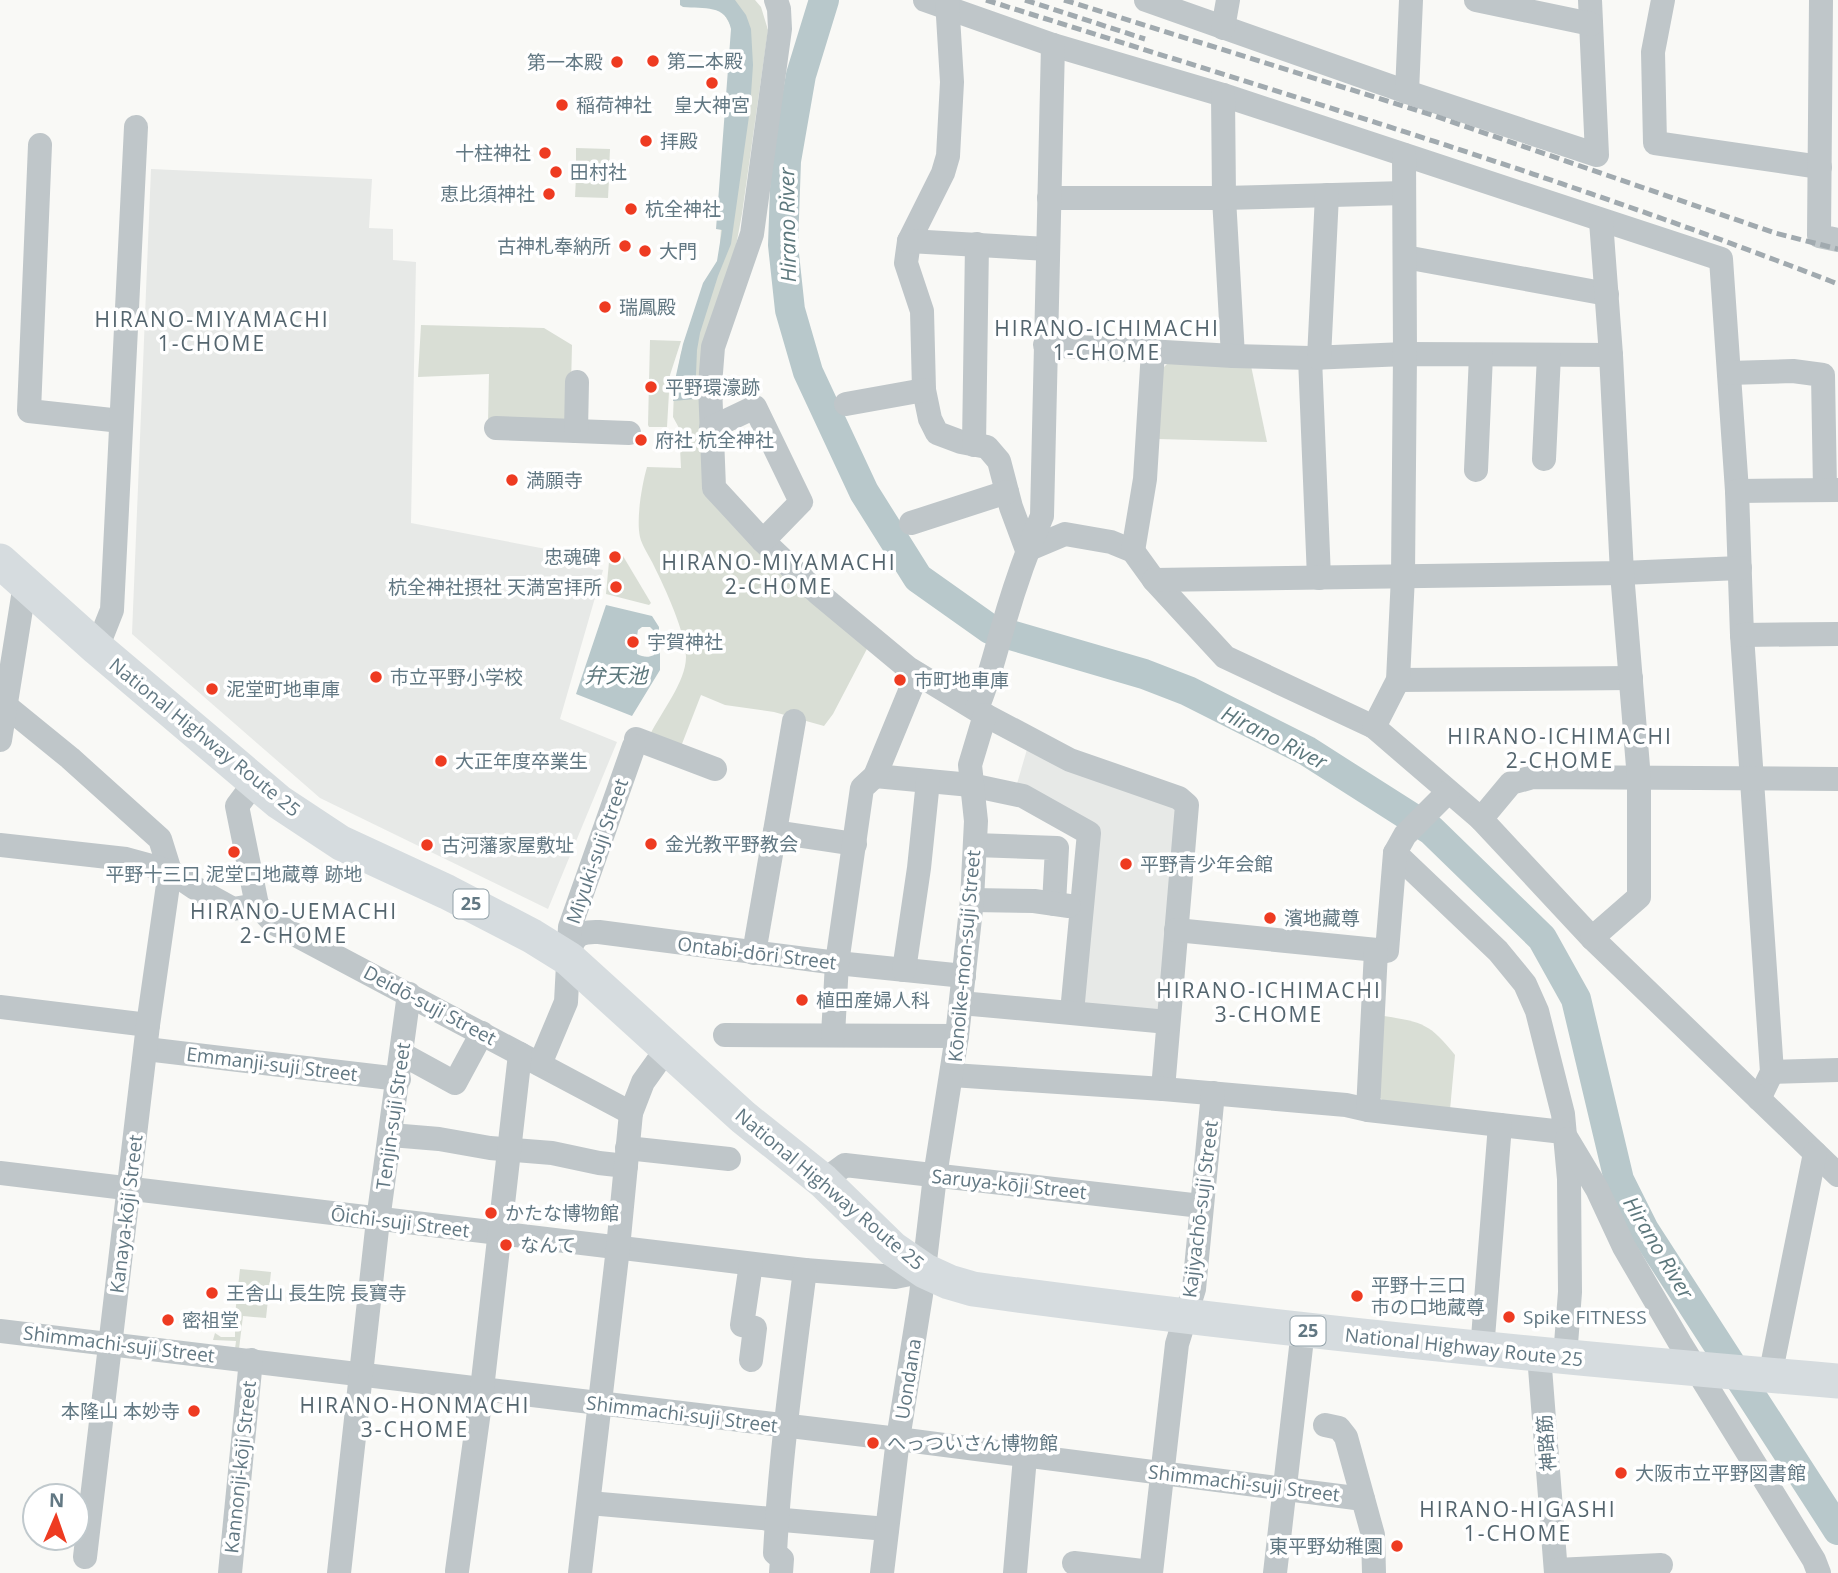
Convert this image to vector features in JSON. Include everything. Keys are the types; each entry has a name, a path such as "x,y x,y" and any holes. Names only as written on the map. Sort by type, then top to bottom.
{"highway":[{"name":"National Highway Route 25","path":"12,573 279,802 341,843 447,892 532,936 569,959 743,1117 823,1181 893,1249 925,1271 949,1282 972,1289 1185,1318 1482,1350 1838,1381"}],"street":[{"path":"1146,0 1407,92 1597,155 1590,12 1476,0"},
{"path":"1223,28 1228,0"},
{"path":"1407,92 1411,0"},
{"path":"1663,0 1653,52 1655,143 1820,167"},
{"path":"1821,0 1819,236 1838,240"},
{"path":"781,3 780,29 752,234 713,347 710,385 714,488 763,541 819,594 917,674 1070,760 1178,798 1187,805 1163,1089"},
{"path":"1759,1099 1772,1072 1754,779 1742,635 1737,491 1721,259 1223,95 1054,45 939,3 952,82 948,156 943,173 909,241 906,263 922,311 924,390 930,419 937,433 987,447 999,461 1027,550 1065,534 1111,542 1133,551 1154,580 1225,657 1374,727 1444,795 1481,819 1592,938 1815,1153 1838,1175"},
{"name":"Kōnoike-mon-suji Street","path":"925,1271 935,1176 957,1036 972,900 976,821 970,765 996,649 1027,550 1042,516 1054,45"},
{"path":"1223,95 1224,198 1233,356"},
{"path":"97,648 112,610 136,127"},
{"path":"40,145 29,411 121,421"},
{"path":"1374,727 1398,680 1403,576 1404,155"},
{"path":"1049,198 1224,198 1404,193"},
{"path":"1320,578 1315,358 1326,195"},
{"path":"1592,938 1639,897 1639,779 1622,573 1601,221"},
{"path":"909,241 1048,248"},
{"path":"974,445 977,244"},
{"path":"1405,257 1607,294"},
{"path":"1045,345 1315,358 1405,354 1611,355"},
{"path":"1133,551 1145,479 1153,351"},
{"path":"1476,470 1481,355"},
{"path":"1544,458 1549,355"},
{"path":"1729,373 1793,371 1823,376 1832,490 1737,491"},
{"path":"576,431 577,382"},
{"path":"846,404 924,390"},
{"path":"711,428 755,407 801,502 763,541"},
{"path":"496,428 629,433"},
{"path":"911,523 1007,492"},
{"path":"1154,580 1622,573 1740,568"},
{"path":"0,740 12,573"},
{"path":"1742,635 1838,634"},
{"path":"833,1035 837,963 862,788 875,776 917,674"},
{"path":"1398,680 1631,678"},
{"path":"3,703 70,758 160,839 170,871"},
{"path":"754,953 794,721"},
{"name":"Miyuki-suji Street","path":"457,1571 510,1150 530,1059 566,1002 570,927 587,873 635,743 715,769"},
{"path":"875,776 971,785 1023,796 1089,833 1072,1012"},
{"path":"1481,819 1511,783 1533,777 1838,779"},
{"path":"904,970 928,781"},
{"path":"0,845 126,859 170,871 233,909 257,905 237,806 255,782"},
{"path":"1175,930 1387,951 1400,844 1444,795"},
{"path":"775,832 855,844"},
{"name":"神路筋","path":"1400,844 1525,984 1537,1011 1563,1114 1569,1179 1570,1265 1552,1356 1556,1571"},
{"path":"975,845 1056,848 1054,904"},
{"name":"Kanaya-kōji Street","path":"85,1558 147,1037 170,871"},
{"path":"972,900 1034,901 1082,908"},
{"name":"Deidō-suji Street","path":"257,905 275,924 631,1113"},
{"name":"Ontabi-dōri Street","path":"569,959 573,941 584,932 964,976"},
{"path":"1368,1110 1376,951"},
{"name":"Tenjin-suji Street","path":"339,1573 378,1220 409,994"},
{"path":"961,1003 1168,1022"},
{"name":"Emmanji-suji Street","path":"0,1007 147,1037 399,1079"},
{"path":"402,1054 455,1083 482,1033"},
{"path":"725,1035 957,1036"},
{"path":"580,1573 631,1113 643,1082 668,1047"},
{"path":"1772,1072 1838,1070"},
{"path":"952,1075 1346,1105 1368,1110 1563,1132 1597,1189 1623,1247 1814,1560 1819,1573"},
{"name":"Kajiyachō-suji Street","path":"1151,1573 1177,1344 1194,1289 1213,1093"},
{"path":"1482,1350 1500,1125"},
{"path":"391,1135 552,1153 598,1163 627,1157 729,1159"},
{"path":"1770,1376 1815,1153"},
{"name":"Saruya-kōji Street","path":"823,1181 845,1165 1201,1206"},
{"name":"Ōichi-suji Street","path":"0,1173 805,1270 895,1277 925,1271"},
{"path":"751,1264 742,1325 755,1328 751,1360"},
{"path":"781,1573 782,1559 775,1553 777,1519 785,1426 805,1270"},
{"name":"Uondana","path":"882,1573 898,1439 925,1271"},
{"path":"1275,1573 1303,1330"},
{"name":"Shimmachi-suji Street","path":"0,1331 898,1439 1363,1499"},
{"name":"Kannonji-kōji Street","path":"230,1573 251,1360"},
{"path":"1325,1426 1339,1428 1346,1437 1373,1535 1374,1573"},
{"path":"1015,1573 1025,1457"},
{"path":"589,1503 887,1529"},
{"path":"1074,1563 1151,1573"},
{"path":"1556,1571 1661,1565"}],"shaded area":[{"path":"709,0 755,0 761,7 768,30 735,251 708,477 869,645 824,726 774,712 725,705 701,695 680,749 650,735 678,687 686,657 683,636 674,611 641,540 639,521 647,467 681,468 679,428 673,417 674,391 681,353 719,261 733,29 722,11"},
{"path":"576,148 610,149 609,171 576,170"},
{"path":"151,169 372,179 369,228 393,229 393,260 416,262 411,523 546,549 558,562 603,570 560,719 617,742 548,909 320,798 132,634"},
{"path":"576,178 609,179 608,198 575,197"},
{"path":"421,325 544,328 572,345 570,427 488,423 489,374 418,377"},
{"path":"650,340 681,341 670,375 667,427 648,425"},
{"path":"1250,361 1267,442 1158,439 1162,369 1169,362"},
{"path":"610,551 620,551 651,603 649,605 606,594"},
{"name":"平野青少年会館","path":"1030,739 1179,798 1168,1022 1072,1012 1089,833 1014,794"},
{"path":"1384,1016 1425,1026 1455,1055 1450,1110 1387,1104 1379,1097"},
{"path":"240,1269 271,1272 266,1318 243,1316 239,1349 235,1349 236,1341 213,1340 215,1333 221,1337 235,1337 235,1326 218,1326 221,1323 234,1324"}],"water":[{"path":"680,0 735,0 746,15 751,29 753,65 750,109 731,244 700,333 695,399 673,401 683,344 703,283 717,261 722,230 716,229 731,29 724,15 719,12 706,8 683,7"},
{"name":"弁天池","path":"606,605 652,616 659,627 659,635 654,635 650,627 642,627 637,636 629,636 629,648 637,648 639,655 652,656 655,649 660,649 660,670 632,716 576,694"}],"waterway":[{"name":"Hirano River","path":"824,0 801,75 786,161 783,245 790,310 808,372 864,492 918,578 990,629 1144,674 1188,691 1307,751 1431,830 1542,938 1576,999 1619,1180 1644,1230 1838,1530"}],"railway":[{"path":"986,0 1521,170 1733,244 1838,284"},
{"path":"1025,0 1145,39"},
{"path":"1064,0 1432,115 1775,233 1838,249"}],"place":[{"name":"第二本殿","path":"653,61"},
{"name":"第一本殿","path":"617,62"},
{"name":"皇大神宮","path":"712,83"},
{"name":"稲荷神社","path":"562,105"},
{"name":"拝殿","path":"646,141"},
{"name":"十柱神社","path":"545,153"},
{"name":"田村社","path":"556,172"},
{"name":"恵比須神社","path":"549,194"},
{"name":"杭全神社","path":"631,209"},
{"name":"古神札奉納所","path":"625,246"},
{"name":"大門","path":"645,251"},
{"name":"瑞鳳殿","path":"605,307"},
{"name":"平野環濠跡","path":"651,387"},
{"name":"府社 杭全神社","path":"641,440"},
{"name":"満願寺","path":"512,480"},
{"name":"忠魂碑","path":"615,557"},
{"name":"杭全神社摂社 天満宮拝所","path":"616,587"},
{"name":"宇賀神社","path":"633,642"},
{"name":"市立平野小学校","path":"376,677"},
{"name":"市町地車庫","path":"900,680"},
{"name":"泥堂町地車庫","path":"212,689"},
{"name":"大正年度卒業生","path":"441,761"},
{"name":"金光教平野教会","path":"651,844"},
{"name":"古河藩家屋敷址","path":"427,845"},
{"name":"平野十三口 泥堂口地蔵尊 跡地","path":"234,852"},
{"name":"平野青少年会館","path":"1126,864"},
{"name":"濱地藏尊","path":"1270,918"},
{"name":"植田産婦人科","path":"802,1000"},
{"name":"かたな博物館","path":"491,1213"},
{"name":"なんて","path":"506,1245"},
{"name":"王舎山 長生院 長寶寺","path":"212,1293"},
{"name":"平野十三口 市の口地蔵尊","path":"1357,1296"},
{"name":"Spike FITNESS","path":"1509,1317"},
{"name":"密祖堂","path":"168,1320"},
{"name":"本隆山 本妙寺","path":"194,1411"},
{"name":"へっついさん博物館","path":"873,1443"},
{"name":"大阪市立平野図書館","path":"1621,1473"},
{"name":"東平野幼稚園","path":"1397,1546"}],"district":[{"name":"HIRANO-MIYAMACHI 1-CHOME","path":"212,332"},
{"name":"HIRANO-ICHIMACHI 1-CHOME","path":"1107,341"},
{"name":"HIRANO-MIYAMACHI 2-CHOME","path":"779,575"},
{"name":"HIRANO-ICHIMACHI 2-CHOME","path":"1560,749"},
{"name":"HIRANO-UEMACHI 2-CHOME","path":"294,924"},
{"name":"HIRANO-ICHIMACHI 3-CHOME","path":"1269,1003"},
{"name":"HIRANO-HONMACHI 3-CHOME","path":"415,1418"},
{"name":"HIRANO-HIGASHI 1-CHOME","path":"1518,1522"}]}
